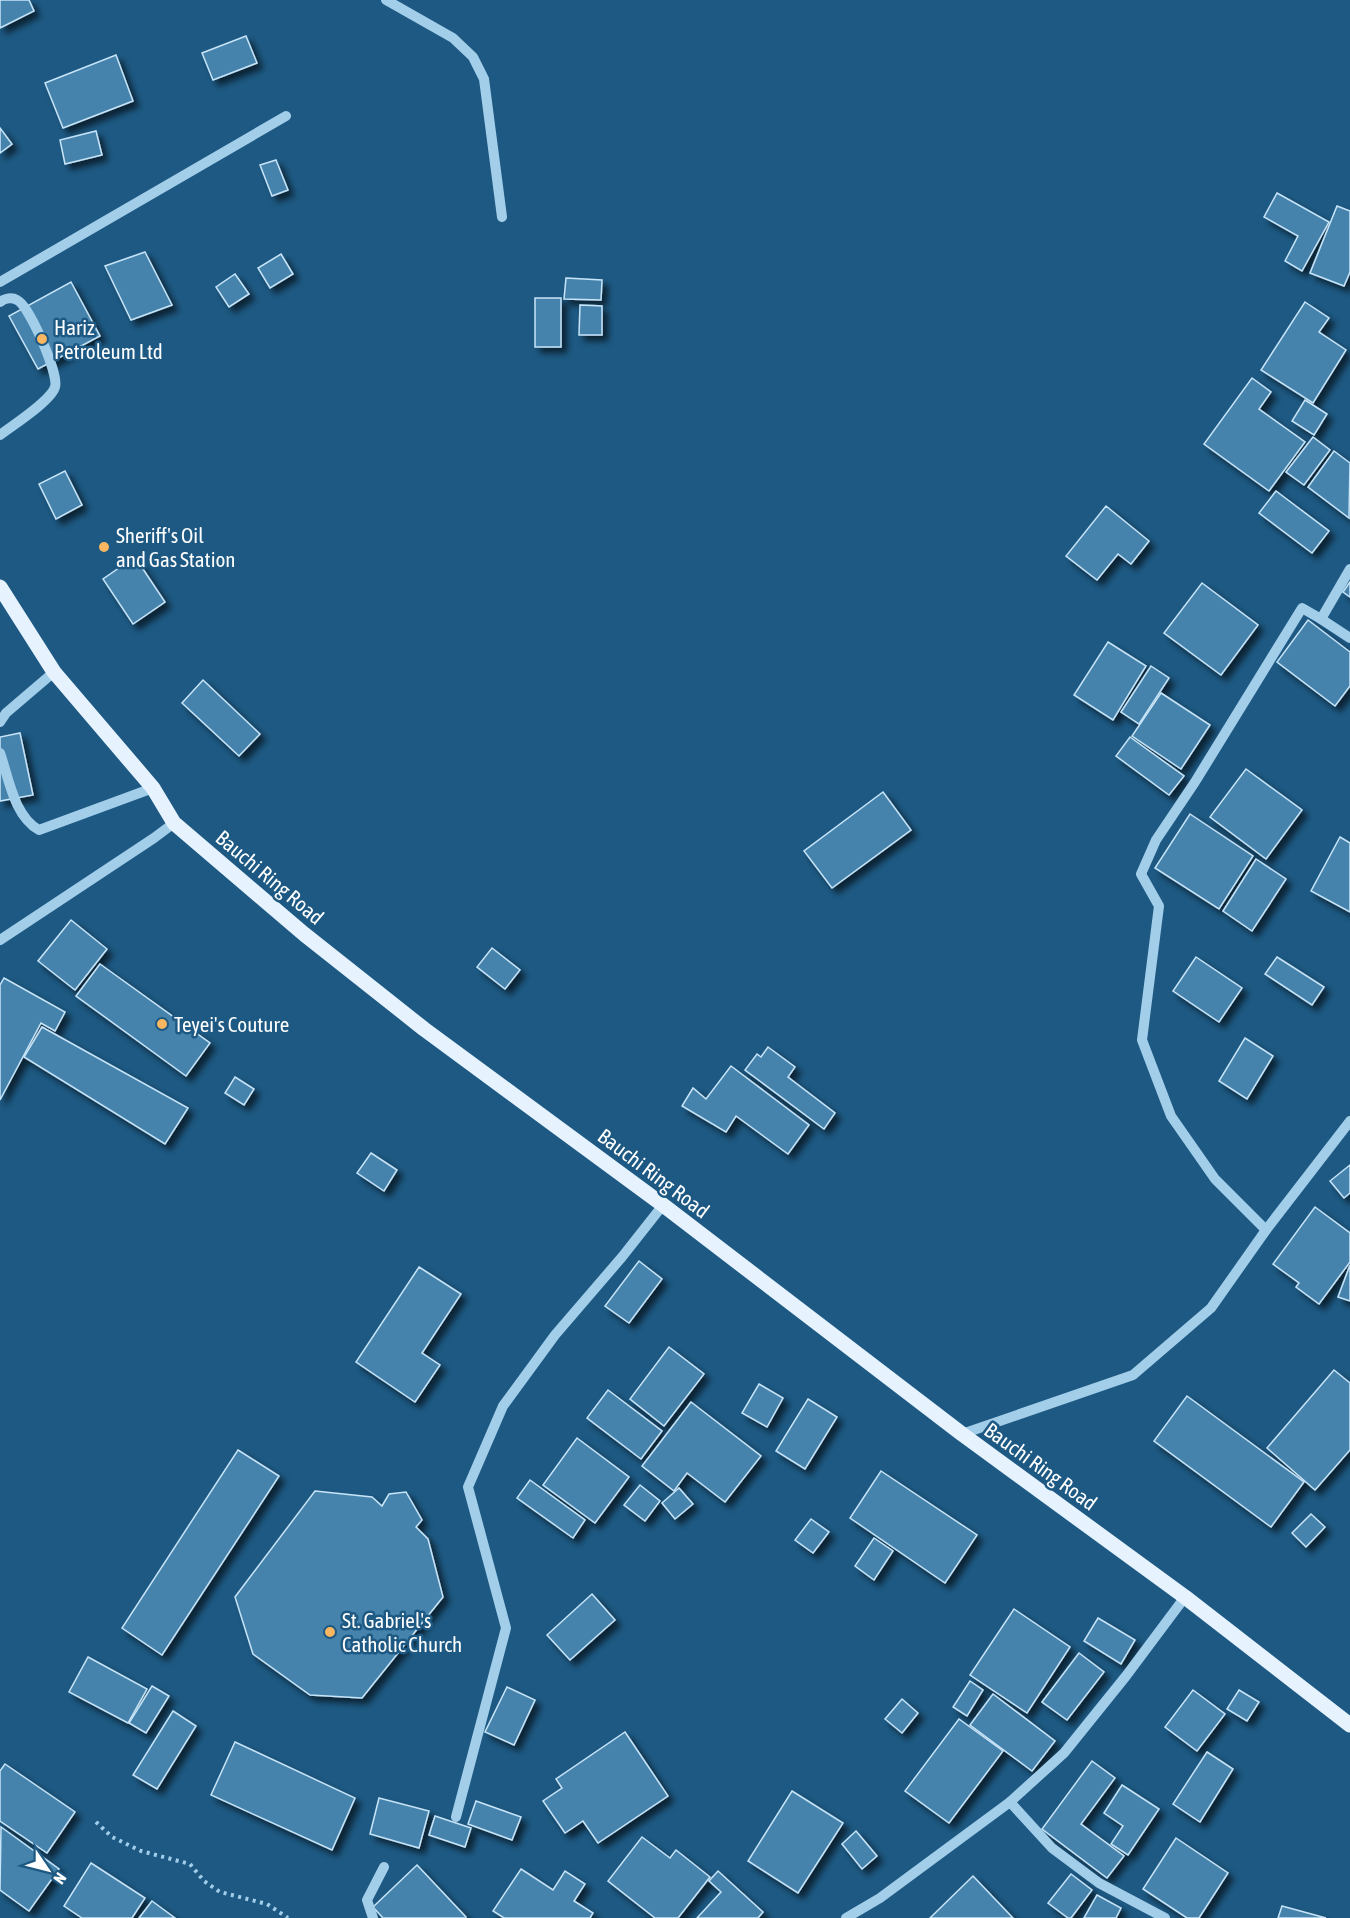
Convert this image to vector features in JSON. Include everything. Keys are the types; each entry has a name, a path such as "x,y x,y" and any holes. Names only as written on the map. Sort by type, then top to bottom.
{"main road":[{"name":"Bauchi Ring Road","path":"0,587 54,672 153,788 174,823 304,934 424,1029 663,1205 962,1434 1185,1597 1350,1725"}],"street":[{"path":"386,0 453,38 473,57 484,79 502,217"},
{"path":"0,282 286,116"},
{"path":"0,302 6,298 18,300 28,310 56,375 55,388 49,397 0,435"},
{"path":"1321,619 1350,569"},
{"path":"1266,1230 1215,1179 1171,1116 1142,1040 1159,906 1141,874 1156,840 1195,782 1302,608 1350,638"},
{"path":"0,722 6,713 54,672"},
{"path":"0,753 21,813 29,824 39,830 153,788"},
{"path":"0,940 174,823"},
{"path":"962,1434 1133,1375 1211,1308 1266,1230 1350,1121"},
{"path":"456,1817 506,1628 468,1487 503,1406 555,1335 663,1205"},
{"path":"846,1918 880,1898 1010,1802 1064,1753 1185,1597"},
{"path":"1010,1802 1052,1848 1100,1883 1165,1918"},
{"path":"372,1918 367,1900 384,1867"}],"path":[{"path":"96,1822 112,1837 141,1851 190,1863 204,1881 220,1892 267,1904 288,1918"}],"building":[{"path":"0,0 29,0 34,11 0,28"},
{"path":"246,36 257,63 213,80 202,53"},
{"path":"116,55 133,101 63,128 45,83"},
{"path":"0,128 12,144 0,153"},
{"path":"96,131 102,155 65,164 60,140"},
{"path":"276,160 288,190 272,196 260,165"},
{"path":"1277,193 1329,222 1302,271 1285,261 1298,236 1264,217"},
{"path":"1337,206 1350,211 1350,272 1344,286 1310,273"},
{"path":"145,252 172,305 131,320 105,266"},
{"path":"281,254 293,274 270,288 258,268"},
{"path":"235,274 249,294 229,307 216,287"},
{"path":"566,278 602,280 601,300 564,299"},
{"path":"71,282 100,336 38,369 9,316"},
{"path":"535,298 561,298 561,347 535,347"},
{"path":"1305,302 1329,318 1319,332 1346,350 1313,403 1261,370"},
{"path":"580,305 602,306 602,335 579,335"},
{"path":"1252,378 1271,392 1259,409 1305,442 1269,491 1204,444"},
{"path":"1305,400 1327,414 1314,435 1292,421"},
{"path":"1313,437 1330,450 1304,485 1286,472"},
{"path":"1334,451 1350,463 1349,518 1308,487"},
{"path":"65,471 82,505 56,519 39,484"},
{"path":"1276,491 1329,531 1312,553 1259,513"},
{"path":"1106,506 1149,541 1131,564 1118,554 1097,580 1066,556"},
{"path":"135,557 165,602 133,624 103,579"},
{"path":"1350,582 1350,597 1343,592"},
{"path":"1202,583 1258,625 1221,675 1164,633"},
{"path":"1308,620 1350,652 1350,686 1335,706 1277,662"},
{"path":"1108,642 1146,666 1113,720 1074,695"},
{"path":"1151,666 1169,678 1139,724 1121,712"},
{"path":"203,680 260,734 239,756 182,703"},
{"path":"1161,693 1210,725 1181,769 1132,736"},
{"path":"20,733 33,795 0,801 0,737"},
{"path":"1130,737 1184,776 1169,795 1116,756"},
{"path":"1246,769 1302,810 1266,859 1210,817"},
{"path":"883,792 911,830 832,888 804,851"},
{"path":"1190,814 1253,856 1219,909 1155,868"},
{"path":"1340,837 1350,843 1350,912 1311,891"},
{"path":"1256,859 1286,879 1252,931 1223,911"},
{"path":"71,920 107,949 75,990 38,961"},
{"path":"492,948 520,970 505,989 477,967"},
{"path":"1196,957 1242,988 1219,1022 1173,991"},
{"path":"1277,957 1324,987 1312,1005 1265,974"},
{"path":"100,964 210,1043 186,1076 76,996"},
{"path":"4,978 65,1012 55,1031 41,1023 0,1100 0,985"},
{"path":"42,1027 188,1108 165,1144 24,1057"},
{"path":"1245,1038 1273,1056 1247,1099 1219,1081"},
{"path":"768,1047 795,1067 788,1077 835,1113 824,1129 745,1070 757,1054 761,1057"},
{"path":"731,1066 809,1125 788,1154 736,1116 726,1132 682,1106 693,1088 706,1099"},
{"path":"235,1077 254,1089 244,1105 225,1093"},
{"path":"371,1153 397,1170 384,1191 357,1173"},
{"path":"1350,1165 1350,1193 1344,1198 1330,1181"},
{"path":"1315,1207 1350,1233 1350,1262 1319,1304 1296,1287 1299,1283 1273,1264"},
{"path":"639,1261 662,1279 629,1323 605,1306"},
{"path":"1350,1265 1350,1301 1338,1297"},
{"path":"419,1267 461,1294 422,1353 440,1365 415,1402 356,1362"},
{"path":"669,1347 704,1374 664,1426 630,1399"},
{"path":"1334,1370 1350,1383 1350,1450 1315,1490 1267,1448"},
{"path":"759,1384 783,1398 767,1427 742,1413"},
{"path":"608,1390 662,1431 641,1459 587,1418"},
{"path":"1187,1396 1304,1482 1271,1527 1154,1441"},
{"path":"808,1399 837,1417 805,1469 776,1451"},
{"path":"691,1402 761,1456 725,1502 687,1473 674,1491 642,1466"},
{"path":"577,1438 629,1477 595,1523 543,1485"},
{"path":"238,1450 279,1476 162,1655 122,1628"},
{"path":"881,1471 977,1535 945,1583 850,1518"},
{"path":"530,1480 585,1520 573,1538 517,1498"},
{"path":"640,1485 660,1501 645,1521 624,1505"},
{"path":"679,1488 693,1504 675,1519 662,1503"},
{"path":"315,1491 372,1497 382,1506 389,1494 406,1492 422,1520 416,1527 428,1539 443,1597 362,1698 310,1695 253,1654 235,1597"},
{"path":"1311,1514 1325,1527 1306,1547 1292,1533"},
{"path":"811,1519 829,1532 813,1553 795,1540"},
{"path":"874,1538 893,1551 874,1580 855,1566"},
{"path":"592,1594 615,1620 570,1660 547,1635"},
{"path":"1014,1609 1070,1647 1027,1713 970,1675"},
{"path":"1098,1618 1135,1640 1121,1664 1084,1641"},
{"path":"1079,1653 1104,1672 1067,1720 1042,1702"},
{"path":"88,1657 147,1689 128,1723 69,1692"},
{"path":"970,1681 983,1690 967,1716 953,1707"},
{"path":"152,1686 169,1696 146,1733 129,1723"},
{"path":"507,1687 535,1700 514,1745 485,1732"},
{"path":"1193,1690 1225,1714 1197,1751 1165,1727"},
{"path":"1239,1690 1259,1702 1247,1721 1227,1709"},
{"path":"993,1694 1055,1741 1032,1771 970,1725"},
{"path":"902,1699 918,1713 902,1733 885,1719"},
{"path":"173,1711 196,1726 157,1789 133,1775"},
{"path":"959,1719 1003,1751 949,1823 905,1791"},
{"path":"625,1732 668,1796 598,1843 583,1821 565,1833 543,1801 562,1788 556,1779"},
{"path":"235,1742 355,1798 332,1850 211,1795"},
{"path":"1207,1752 1233,1769 1200,1822 1173,1804"},
{"path":"1092,1761 1115,1778 1081,1824 1124,1856 1107,1878 1042,1829"},
{"path":"5,1764 75,1812 47,1853 0,1821 0,1771"},
{"path":"1122,1785 1159,1809 1128,1855 1111,1844 1123,1826 1104,1813"},
{"path":"792,1791 843,1823 798,1893 748,1861"},
{"path":"379,1798 429,1811 419,1848 370,1834"},
{"path":"476,1801 521,1817 512,1840 468,1824"},
{"path":"435,1816 471,1828 465,1847 429,1835"},
{"path":"1,1827 59,1869 29,1911 0,1890"},
{"path":"856,1831 877,1856 862,1869 842,1844"},
{"path":"642,1837 670,1858 676,1850 710,1877 678,1918 655,1918 608,1881"},
{"path":"1176,1838 1228,1873 1199,1918 1187,1918 1143,1889"},
{"path":"91,1863 145,1898 132,1918 82,1918 64,1906"},
{"path":"417,1865 465,1918 383,1918 373,1907"},
{"path":"521,1869 553,1890 565,1871 585,1884 574,1901 593,1913 590,1918 504,1918 493,1911"},
{"path":"718,1871 763,1912 758,1918 697,1918 721,1892 709,1881"},
{"path":"1071,1874 1092,1890 1071,1918 1068,1918 1048,1903"},
{"path":"973,1876 1013,1918 930,1918"},
{"path":"1097,1895 1121,1908 1116,1918 1084,1918"},
{"path":"152,1901 175,1918 139,1918"},
{"path":"1282,1906 1326,1918 1278,1918"}],"place":[{"name":"Hariz Petroleum Ltd","path":"42,339"},
{"name":"Sheriff's Oil and Gas Station","path":"104,547"},
{"name":"Teyei's Couture","path":"162,1024"},
{"name":"St. Gabriel's Catholic Church","path":"330,1632"}]}
